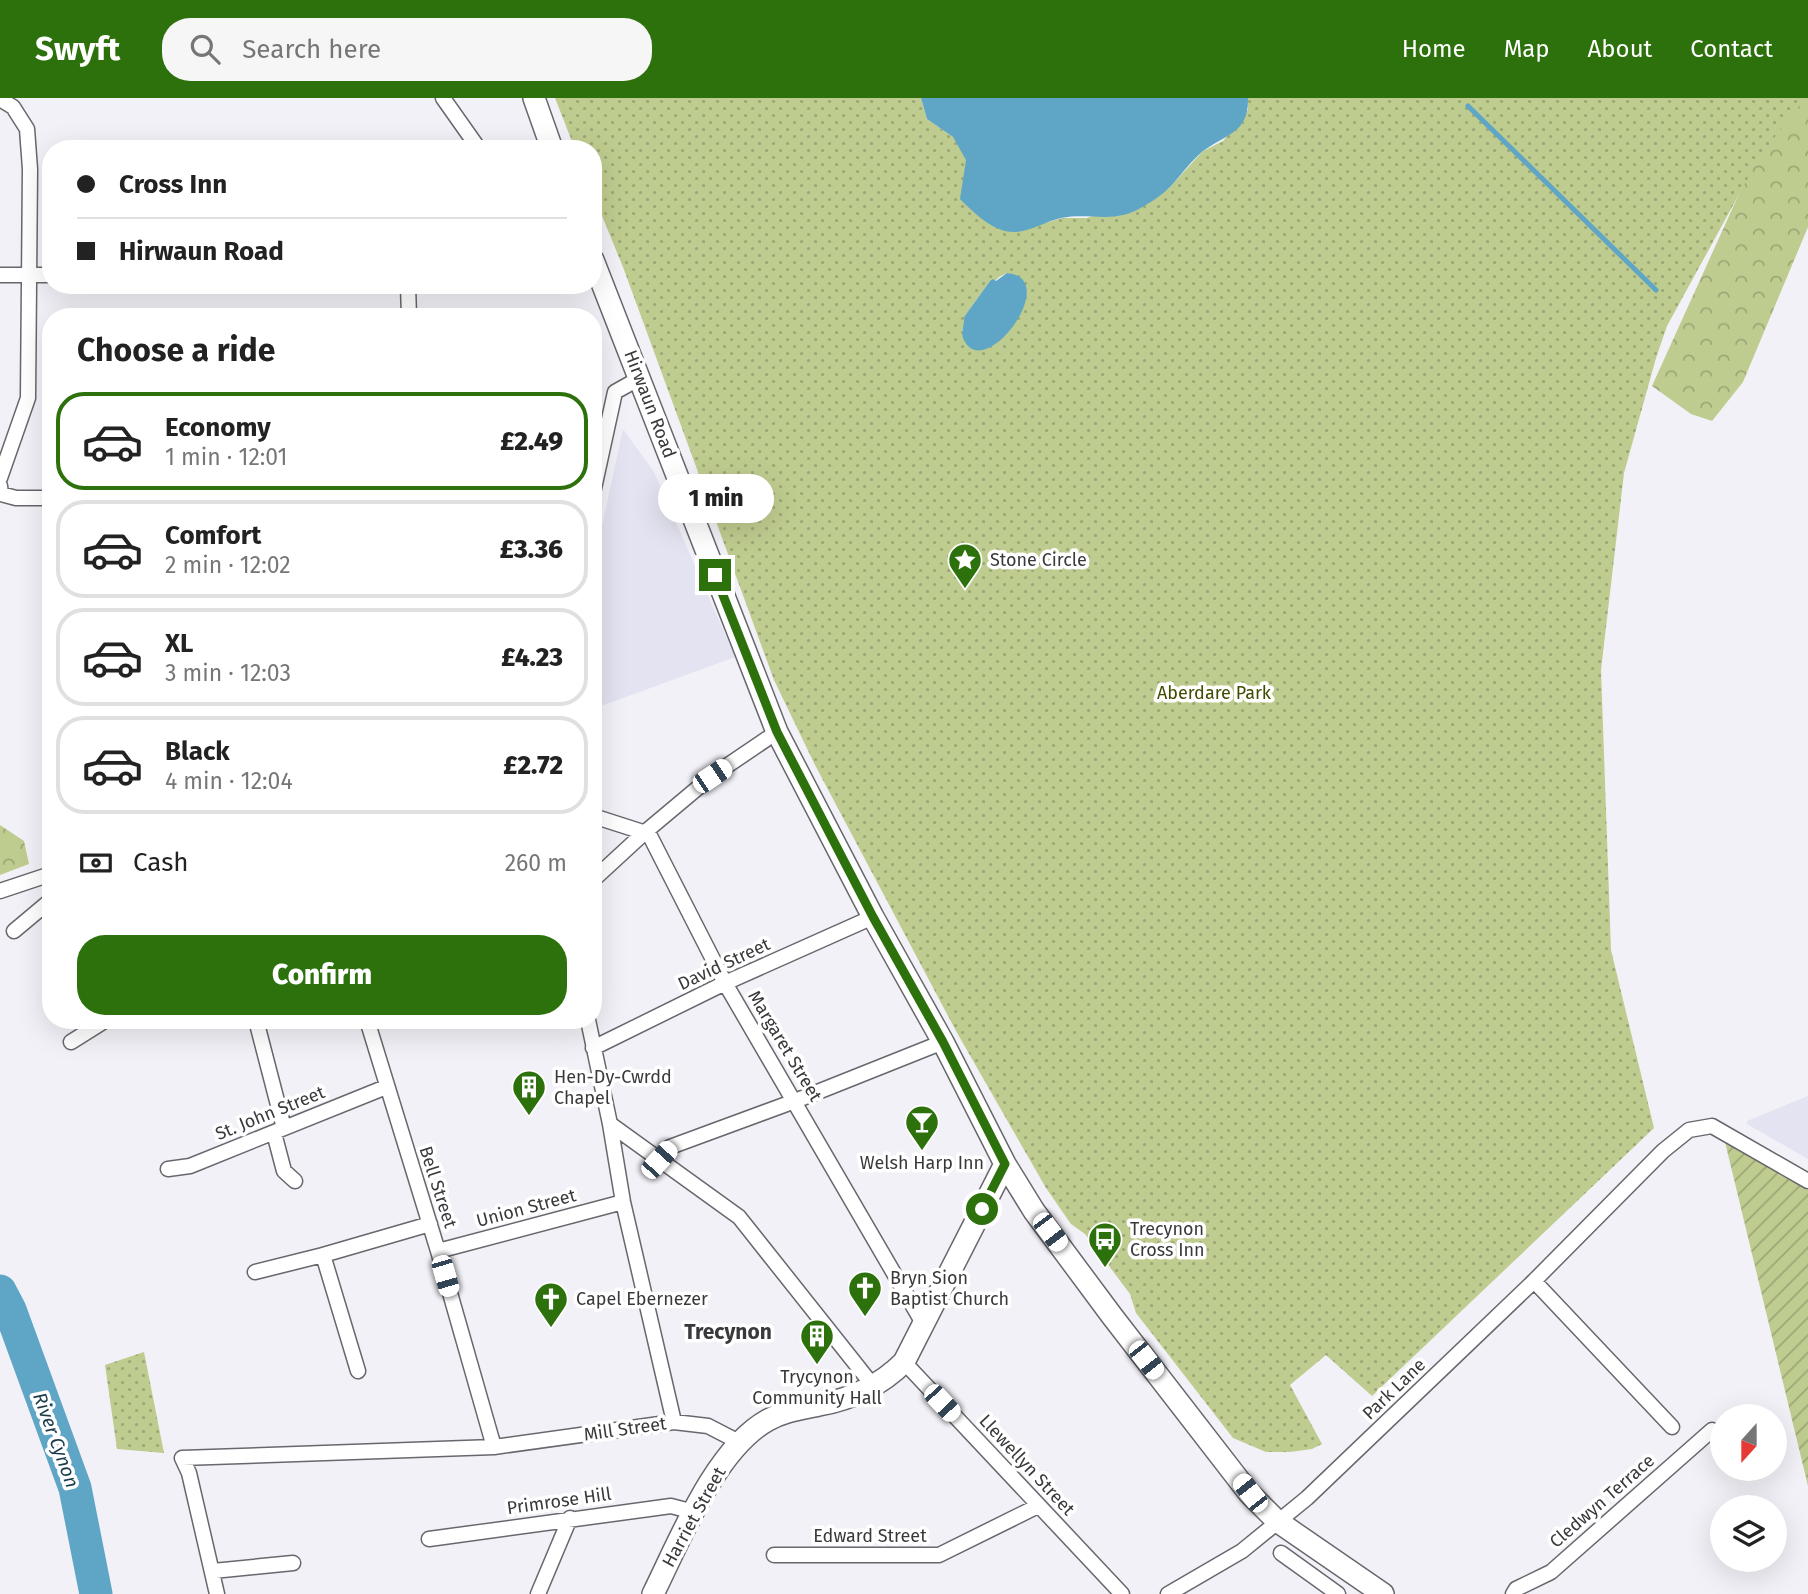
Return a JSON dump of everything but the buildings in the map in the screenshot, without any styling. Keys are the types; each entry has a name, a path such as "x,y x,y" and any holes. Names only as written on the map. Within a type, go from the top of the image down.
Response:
{"main road":[{"path":"534,98 549,140"},
{"name":"Hirwaun Road","path":"602,282 777,732 873,917 943,1042 1005,1164 1034,1211 1112,1316 1250,1493 1278,1521 1383,1594"},
{"path":"739,1442 767,1420 796,1409 844,1399 874,1387 887,1379 904,1362 1005,1164"},
{"name":"Harriet Street","path":"653,1594 694,1512 739,1442"}],"street":[{"path":"443,98 473,140"},
{"path":"0,478 28,398 30,169 27,129 7,100"},
{"path":"0,275 42,275"},
{"path":"602,452 615,392 640,377"},
{"path":"0,486 1,494 16,498 42,498"},
{"path":"602,872 712,776 777,732"},
{"path":"602,819 644,833"},
{"name":"Margaret Street","path":"644,833 649,834 725,983 924,1325"},
{"path":"0,891 42,877"},
{"path":"15,931 42,908"},
{"name":"David Street","path":"593,1048 725,983 873,917"},
{"path":"71,1042 92,1029"},
{"path":"258,1029 279,1130 284,1171 295,1181"},
{"name":"Bell Street","path":"370,1029 430,1224 494,1447"},
{"path":"590,1029 623,1202 674,1422"},
{"path":"659,1160 670,1147 796,1101 943,1042"},
{"name":"St. John Street","path":"168,1169 190,1166 386,1087"},
{"path":"610,1124 739,1217 874,1387"},
{"name":"Park Lane","path":"1168,1594 1242,1550 1307,1498 1534,1282 1663,1151 1689,1130 1712,1126 1808,1181"},
{"name":"Union Street","path":"438,1251 623,1202"},
{"path":"255,1272 430,1224"},
{"path":"323,1255 358,1371"},
{"path":"1534,1282 1672,1427"},
{"name":"Llewellyn Street","path":"904,1362 1122,1594"},
{"name":"Mill Street","path":"213,1572 189,1474 182,1458 494,1447 674,1422 708,1426 739,1442"},
{"name":"Cledwyn Terrace","path":"1513,1594 1516,1589 1551,1572 1710,1433"},
{"name":"Primrose Hill","path":"429,1539 671,1506 694,1512"},
{"name":"Edward Street","path":"774,1555 939,1555 1038,1506"},
{"path":"538,1594 570,1518"},
{"path":"1281,1553 1334,1592 1343,1567"},
{"path":"217,1594 213,1572 293,1563"}],"shaded area":[{"path":"623,429 654,472 735,657 602,706 602,526"},
{"path":"1808,1096 1808,1159 1747,1124 1747,1121"}],"green space":[{"name":"Aberdare Park","path":"555,98 921,98 927,119 953,137 1014,232 1062,218 1087,218 1168,189 1203,151 1223,141 1248,110 1248,98 1805,98 1760,156 1667,326 1624,473 1601,670 1611,950 1654,1128 1372,1396 1326,1355 1290,1385 1322,1444 1312,1449 1266,1452 1233,1438 1136,1313 1130,1294 1085,1234 1071,1224 1046,1188 956,1031 815,765 774,680 602,216 602,140 571,140","holes":["1007,273 1017,276 1023,283 1024,302 989,348 962,331 964,317 990,281 995,281"]},
{"path":"1748,98 1808,98 1808,227 1743,382 1712,421 1691,414 1652,386 1777,110"},
{"path":"0,825 24,841 29,864 0,875"},
{"path":"1725,1142 1808,1190 1808,1486"},
{"path":"144,1352 164,1453 117,1449 105,1365"}],"water":[{"path":"921,98 1248,98 1245,119 1240,126 1203,151 1167,190 1144,206 1113,217 1061,218 1014,232 991,225 960,199 966,160 953,137 927,119"},
{"path":"1007,273 1022,279 1027,291 1024,307 1015,324 1002,338 989,348 975,350 963,339 964,317 990,281 996,281"}],"waterway":[{"path":"1468,106 1656,290"},
{"name":"River Cynon","path":"0,1291 10,1310 75,1488 96,1594"}],"place":[{"name":"Stone Circle","path":"965,590"},
{"name":"Hen-Dy-Cwrdd Chapel","path":"529,1117"},
{"name":"Welsh Harp Inn","path":"922,1152"},
{"name":"Trecynon Cross Inn","path":"1105,1269"},
{"name":"Bryn Sion Baptist Church","path":"865,1318"},
{"name":"Capel Ebernezer","path":"551,1329"},
{"name":"Trycynon Community Hall","path":"817,1366"}],"district":[{"name":"Trecynon","path":"728,1332"}],"route":[{"path":"715,575 777,732 873,917 943,1042 1005,1164 982,1209"}]}
